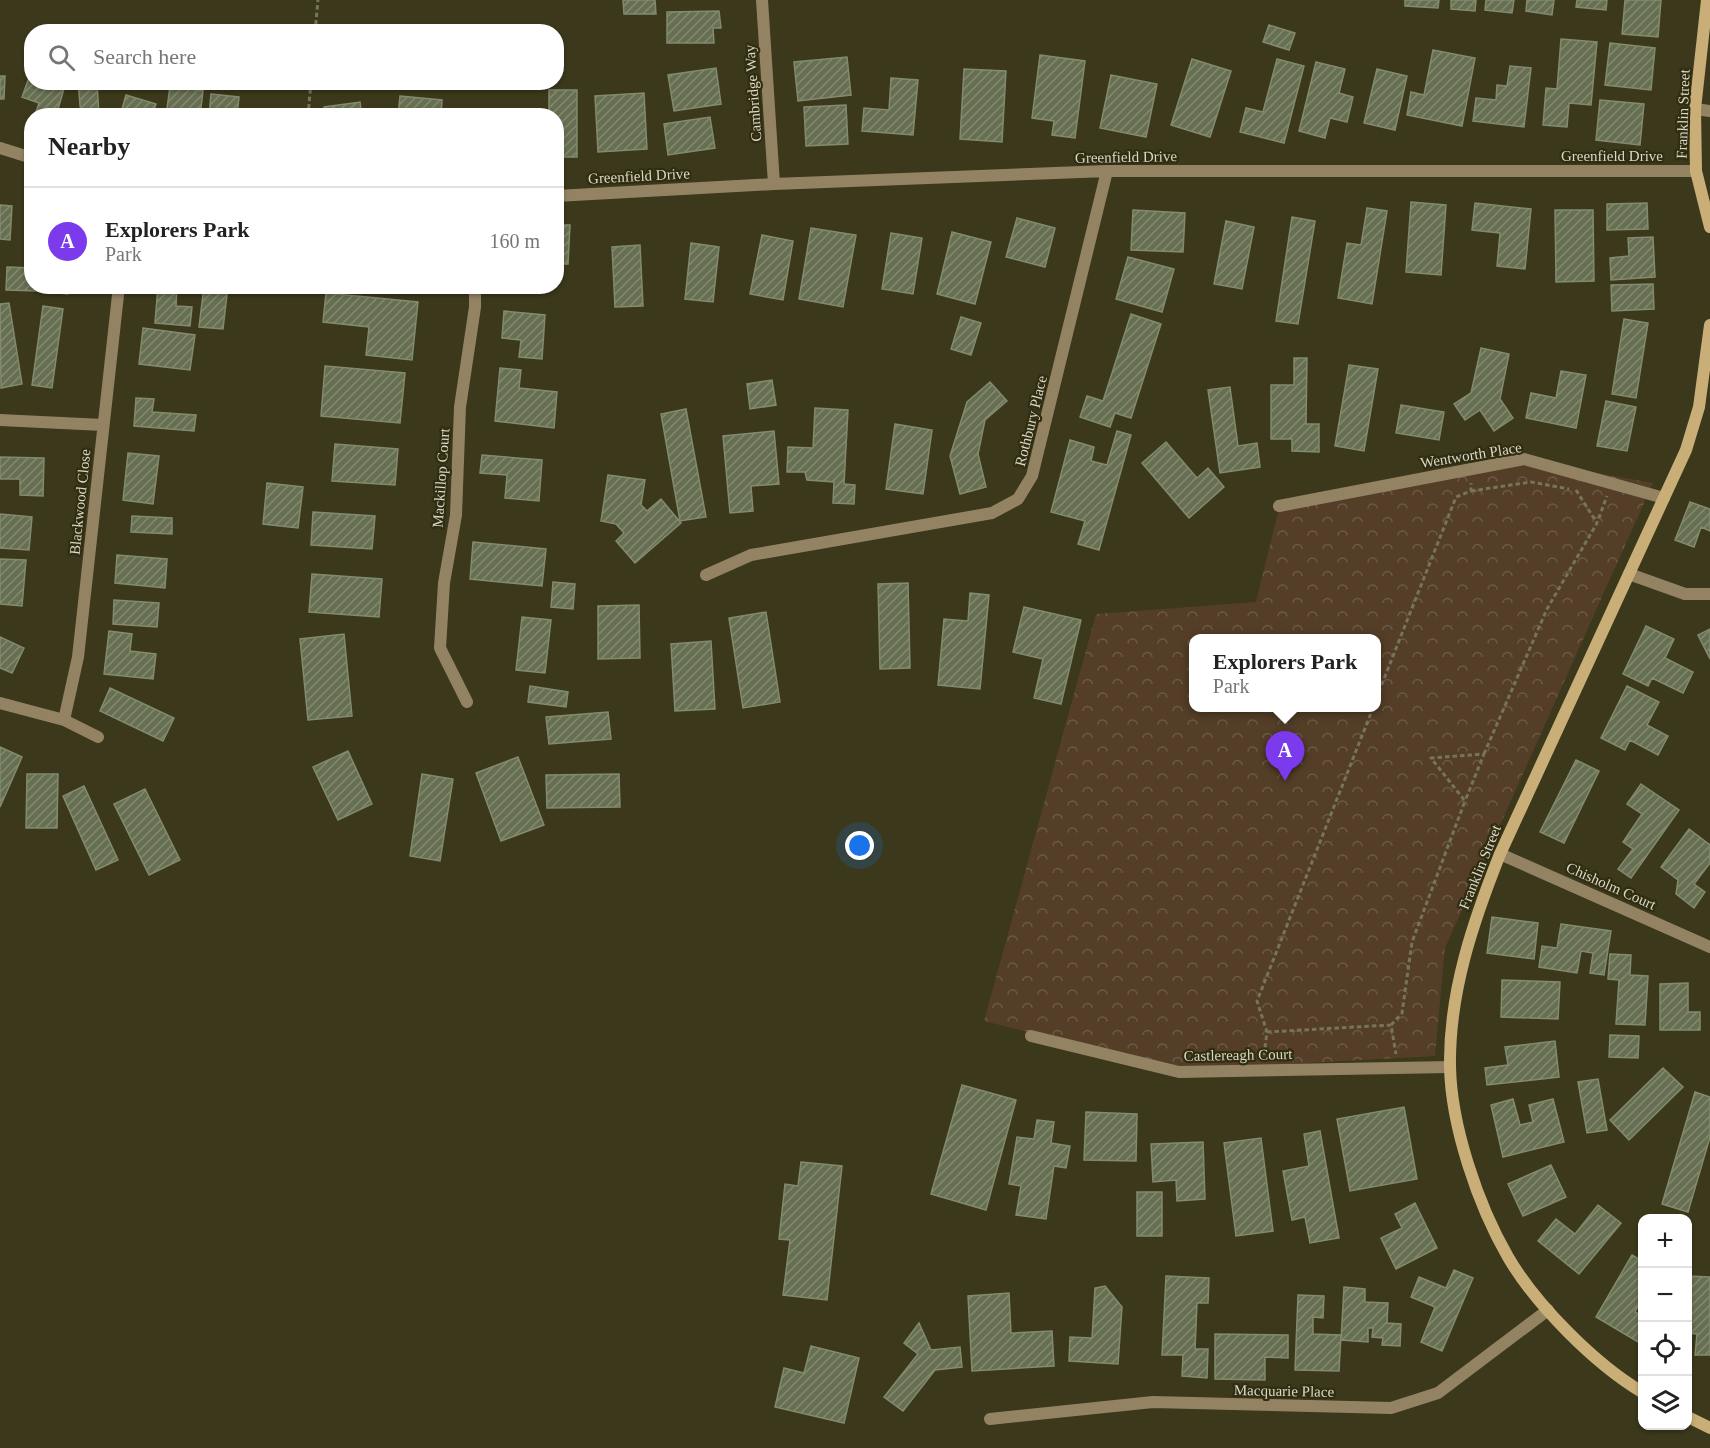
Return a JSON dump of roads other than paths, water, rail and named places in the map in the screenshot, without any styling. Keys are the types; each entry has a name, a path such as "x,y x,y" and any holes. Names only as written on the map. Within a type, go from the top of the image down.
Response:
{"street":[{"name":"Cambridge Way","path":"762,0 774,184"},
{"name":"Franklin Street","path":"1707,0 1695,109 1696,171 1710,227"},
{"path":"1695,109 1710,111"},
{"path":"0,148 24,156"},
{"name":"Greenfield Drive","path":"564,196 774,184 1107,171 1696,171"},
{"name":"Rothbury Place","path":"706,575 751,555 992,513 1018,499 1032,476 1107,171"},
{"name":"Blackwood Close","path":"64,720 78,657 117,294"},
{"name":"Mackillop Court","path":"467,702 440,648 444,583 456,514 460,407 475,294"},
{"name":"Franklin Street","path":"1638,1389 1593,1354 1548,1310 1508,1257 1484,1203 1458,1124 1450,1067 1454,1014 1463,960 1478,909 1500,854 1686,450 1699,407 1710,326"},
{"path":"0,420 103,425"},
{"name":"Wentworth Place","path":"1280,506 1524,459 1664,498"},
{"path":"1629,573 1685,594 1710,594"},
{"path":"0,703 64,720 98,737"},
{"name":"Chisholm Court","path":"1500,854 1710,947"},
{"name":"Castlereagh Court","path":"1030,1036 1179,1072 1450,1067"},
{"name":"Macquarie Place","path":"990,1419 1153,1402 1391,1408 1438,1393 1548,1310"},
{"path":"1692,1419 1710,1428"}],"place":[{"name":"Explorers Park","path":"1285,781"}]}
